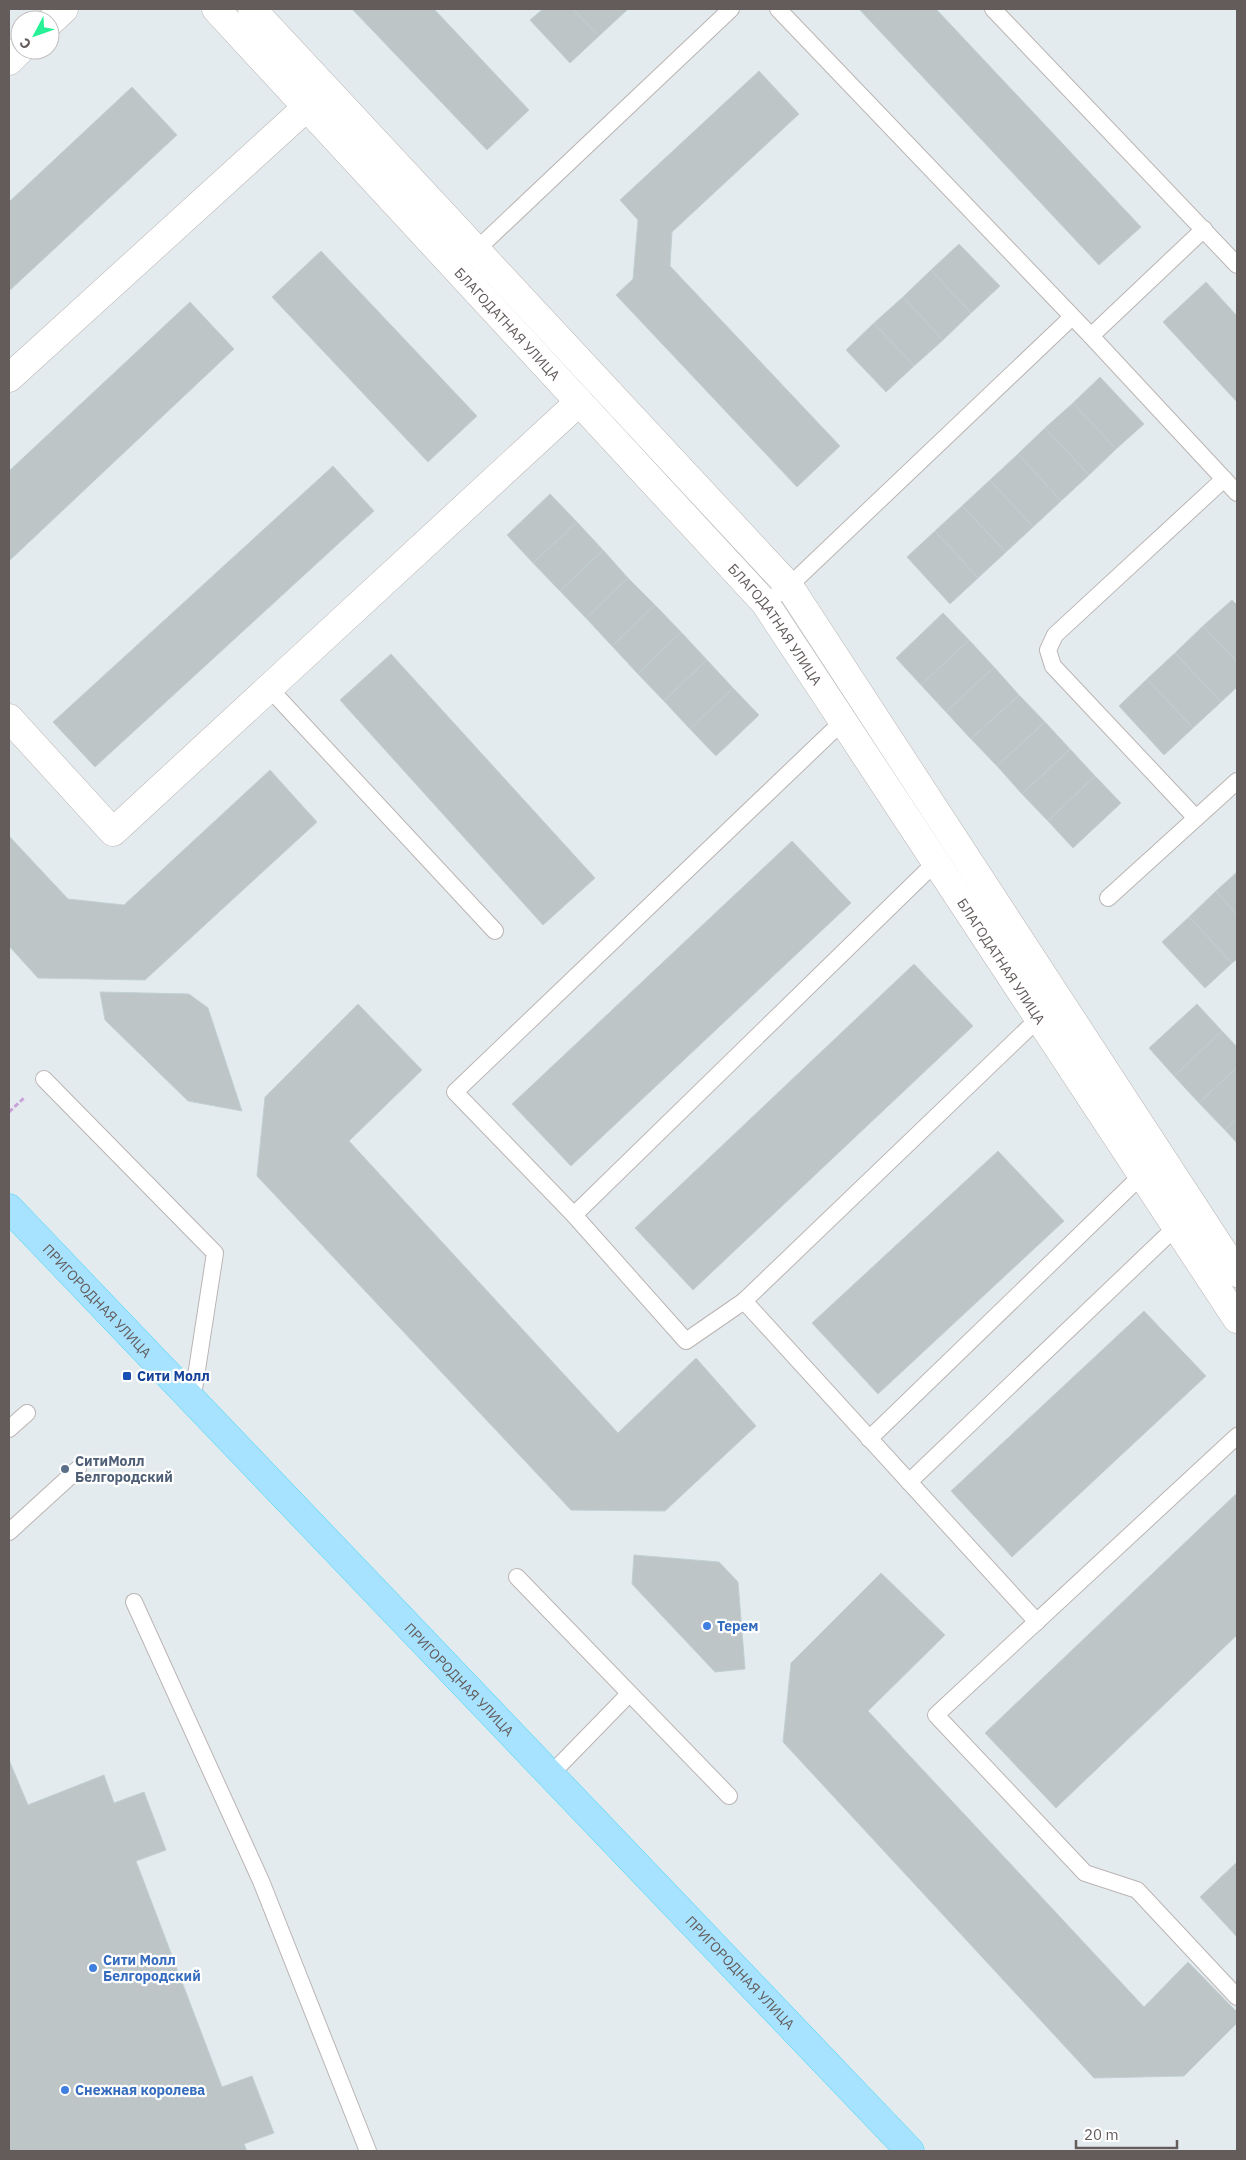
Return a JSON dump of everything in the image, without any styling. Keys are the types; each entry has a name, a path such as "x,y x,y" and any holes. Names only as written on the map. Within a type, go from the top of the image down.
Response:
{"main road":[{"name":"ПРИГОРОДНАЯ УЛИЦА","path":"9,1208 192,1402 551,1774 910,2151"}],"street":[{"name":"БЛАГОДАТНАЯ УЛИЦА","path":"216,9 765,603 1237,1319"},
{"name":"БЛАГОДАТНАЯ УЛИЦА","path":"252,9 789,586 1237,1272"},
{"path":"9,378 306,107"},
{"path":"9,718 113,832 579,402"}],"lane":[{"path":"456,269 731,9"},
{"path":"778,9 1091,336 1237,493"},
{"path":"993,9 1237,265"},
{"path":"1091,336 1204,229"},
{"path":"765,603 789,586 1072,317"},
{"path":"1196,818 1053,666 1048,650 1055,635 1224,479"},
{"path":"269,688 495,931"},
{"path":"843,721 455,1092 574,1215 686,1341 744,1301 1039,1018"},
{"path":"1108,898 1237,781"},
{"path":"574,1215 936,862"},
{"path":"44,1079 215,1253 192,1402"},
{"path":"869,1439 1142,1175"},
{"path":"909,1482 1176,1227"},
{"path":"744,1301 1037,1622"},
{"path":"9,1429 27,1413"},
{"path":"1237,1436 936,1715 1085,1873 1137,1890 1237,1997"},
{"path":"9,1532 78,1469"},
{"path":"517,1577 729,1796"},
{"path":"134,1602 265,1889 368,2151"},
{"path":"551,1774 630,1694"}],"path":[{"path":"9,1112 24,1098"}],"building":[{"path":"352,9 434,9 529,110 487,150"},
{"path":"543,9 573,9 599,36 570,63 530,20"},
{"path":"573,9 626,9 627,10 599,36"},
{"path":"859,9 936,9 1141,227 1099,265"},
{"path":"759,71 799,114 672,232 670,266 840,446 797,487 616,295 633,279 638,220 620,200"},
{"path":"132,87 177,135 9,291 9,202"},
{"path":"959,244 1000,286 971,313 931,270"},
{"path":"321,251 477,416 428,462 272,297"},
{"path":"931,270 971,313 943,340 903,297"},
{"path":"1206,282 1237,316 1237,402 1163,322"},
{"path":"903,297 943,340 914,366 874,323"},
{"path":"190,302 234,349 9,561 9,471"},
{"path":"874,323 914,366 886,392 846,350"},
{"path":"1100,377 1144,424 1116,449 1073,403"},
{"path":"1073,403 1116,449 1089,475 1045,428"},
{"path":"1045,428 1089,475 1061,501 1018,454"},
{"path":"1018,454 1061,501 1033,527 990,480"},
{"path":"333,466 374,511 95,767 53,722"},
{"path":"990,480 1033,527 1006,552 962,506"},
{"path":"550,494 577,522 533,563 507,535"},
{"path":"962,506 1006,552 978,578 935,531"},
{"path":"577,522 603,550 560,591 533,563"},
{"path":"935,531 978,578 950,604 907,557"},
{"path":"603,550 628,578 586,618 560,591"},
{"path":"628,578 655,605 612,646 586,618"},
{"path":"1232,600 1237,605 1237,662 1203,626"},
{"path":"655,605 681,632 638,674 612,646"},
{"path":"943,613 969,640 921,685 896,658"},
{"path":"1203,626 1237,662 1237,687 1221,702 1175,653"},
{"path":"681,632 707,660 664,701 638,674"},
{"path":"969,640 994,667 946,712 921,685"},
{"path":"1175,653 1221,702 1193,728 1147,679"},
{"path":"391,654 595,878 543,925 340,700"},
{"path":"707,660 733,688 690,729 664,701"},
{"path":"994,667 1019,695 971,739 946,712"},
{"path":"1147,679 1193,728 1164,755 1119,706"},
{"path":"733,688 759,715 716,756 690,729"},
{"path":"1019,695 1045,722 997,766 971,739"},
{"path":"1045,722 1070,749 1022,794 997,766"},
{"path":"1070,749 1095,776 1048,821 1022,794"},
{"path":"270,770 317,822 145,980 38,978 9,946 9,836 68,899 124,905"},
{"path":"1095,776 1121,803 1073,848 1048,821"},
{"path":"792,841 851,903 571,1166 512,1104"},
{"path":"1237,872 1237,915 1216,891"},
{"path":"1216,891 1237,915 1237,959 1232,963 1189,917"},
{"path":"1189,917 1232,963 1205,988 1162,942"},
{"path":"914,964 973,1026 693,1290 635,1228"},
{"path":"100,992 189,994 208,1008 242,1111 188,1101 105,1020"},
{"path":"358,1004 422,1070 349,1141 618,1433 696,1358 756,1426 665,1511 571,1510 257,1176 265,1097"},
{"path":"1197,1004 1222,1031 1174,1076 1149,1048"},
{"path":"1222,1031 1237,1047 1237,1067 1199,1103 1174,1076"},
{"path":"1237,1067 1237,1118 1225,1130 1199,1103"},
{"path":"1237,1118 1237,1143 1225,1130"},
{"path":"998,1151 1064,1221 878,1394 812,1323"},
{"path":"1144,1311 1206,1376 1012,1557 951,1491"},
{"path":"1237,1493 1237,1635 1056,1808 985,1733"},
{"name":"Терем","path":"634,1555 719,1562 738,1582 745,1669 715,1672 632,1584"},
{"path":"881,1573 945,1635 868,1711 1144,2007 1188,1962 1237,2012 1237,2023 1184,2076 1094,2078 783,1742 791,1663"},
{"name":"Сити Молл Белгородский","path":"9,1760 28,1805 104,1775 114,1803 144,1792 166,1850 136,1861 222,2087 252,2076 274,2133 244,2144 247,2151 9,2151"},
{"path":"1237,1862 1237,1937 1200,1897"}],"place":[{"name":"Сити Молл","path":"127,1376"},
{"name":"СитиМолл Белгородский","path":"65,1469"},
{"name":"Терем","path":"707,1626"},
{"name":"Сити Молл Белгородский","path":"93,1968"},
{"name":"Снежная королева","path":"65,2090"}]}
